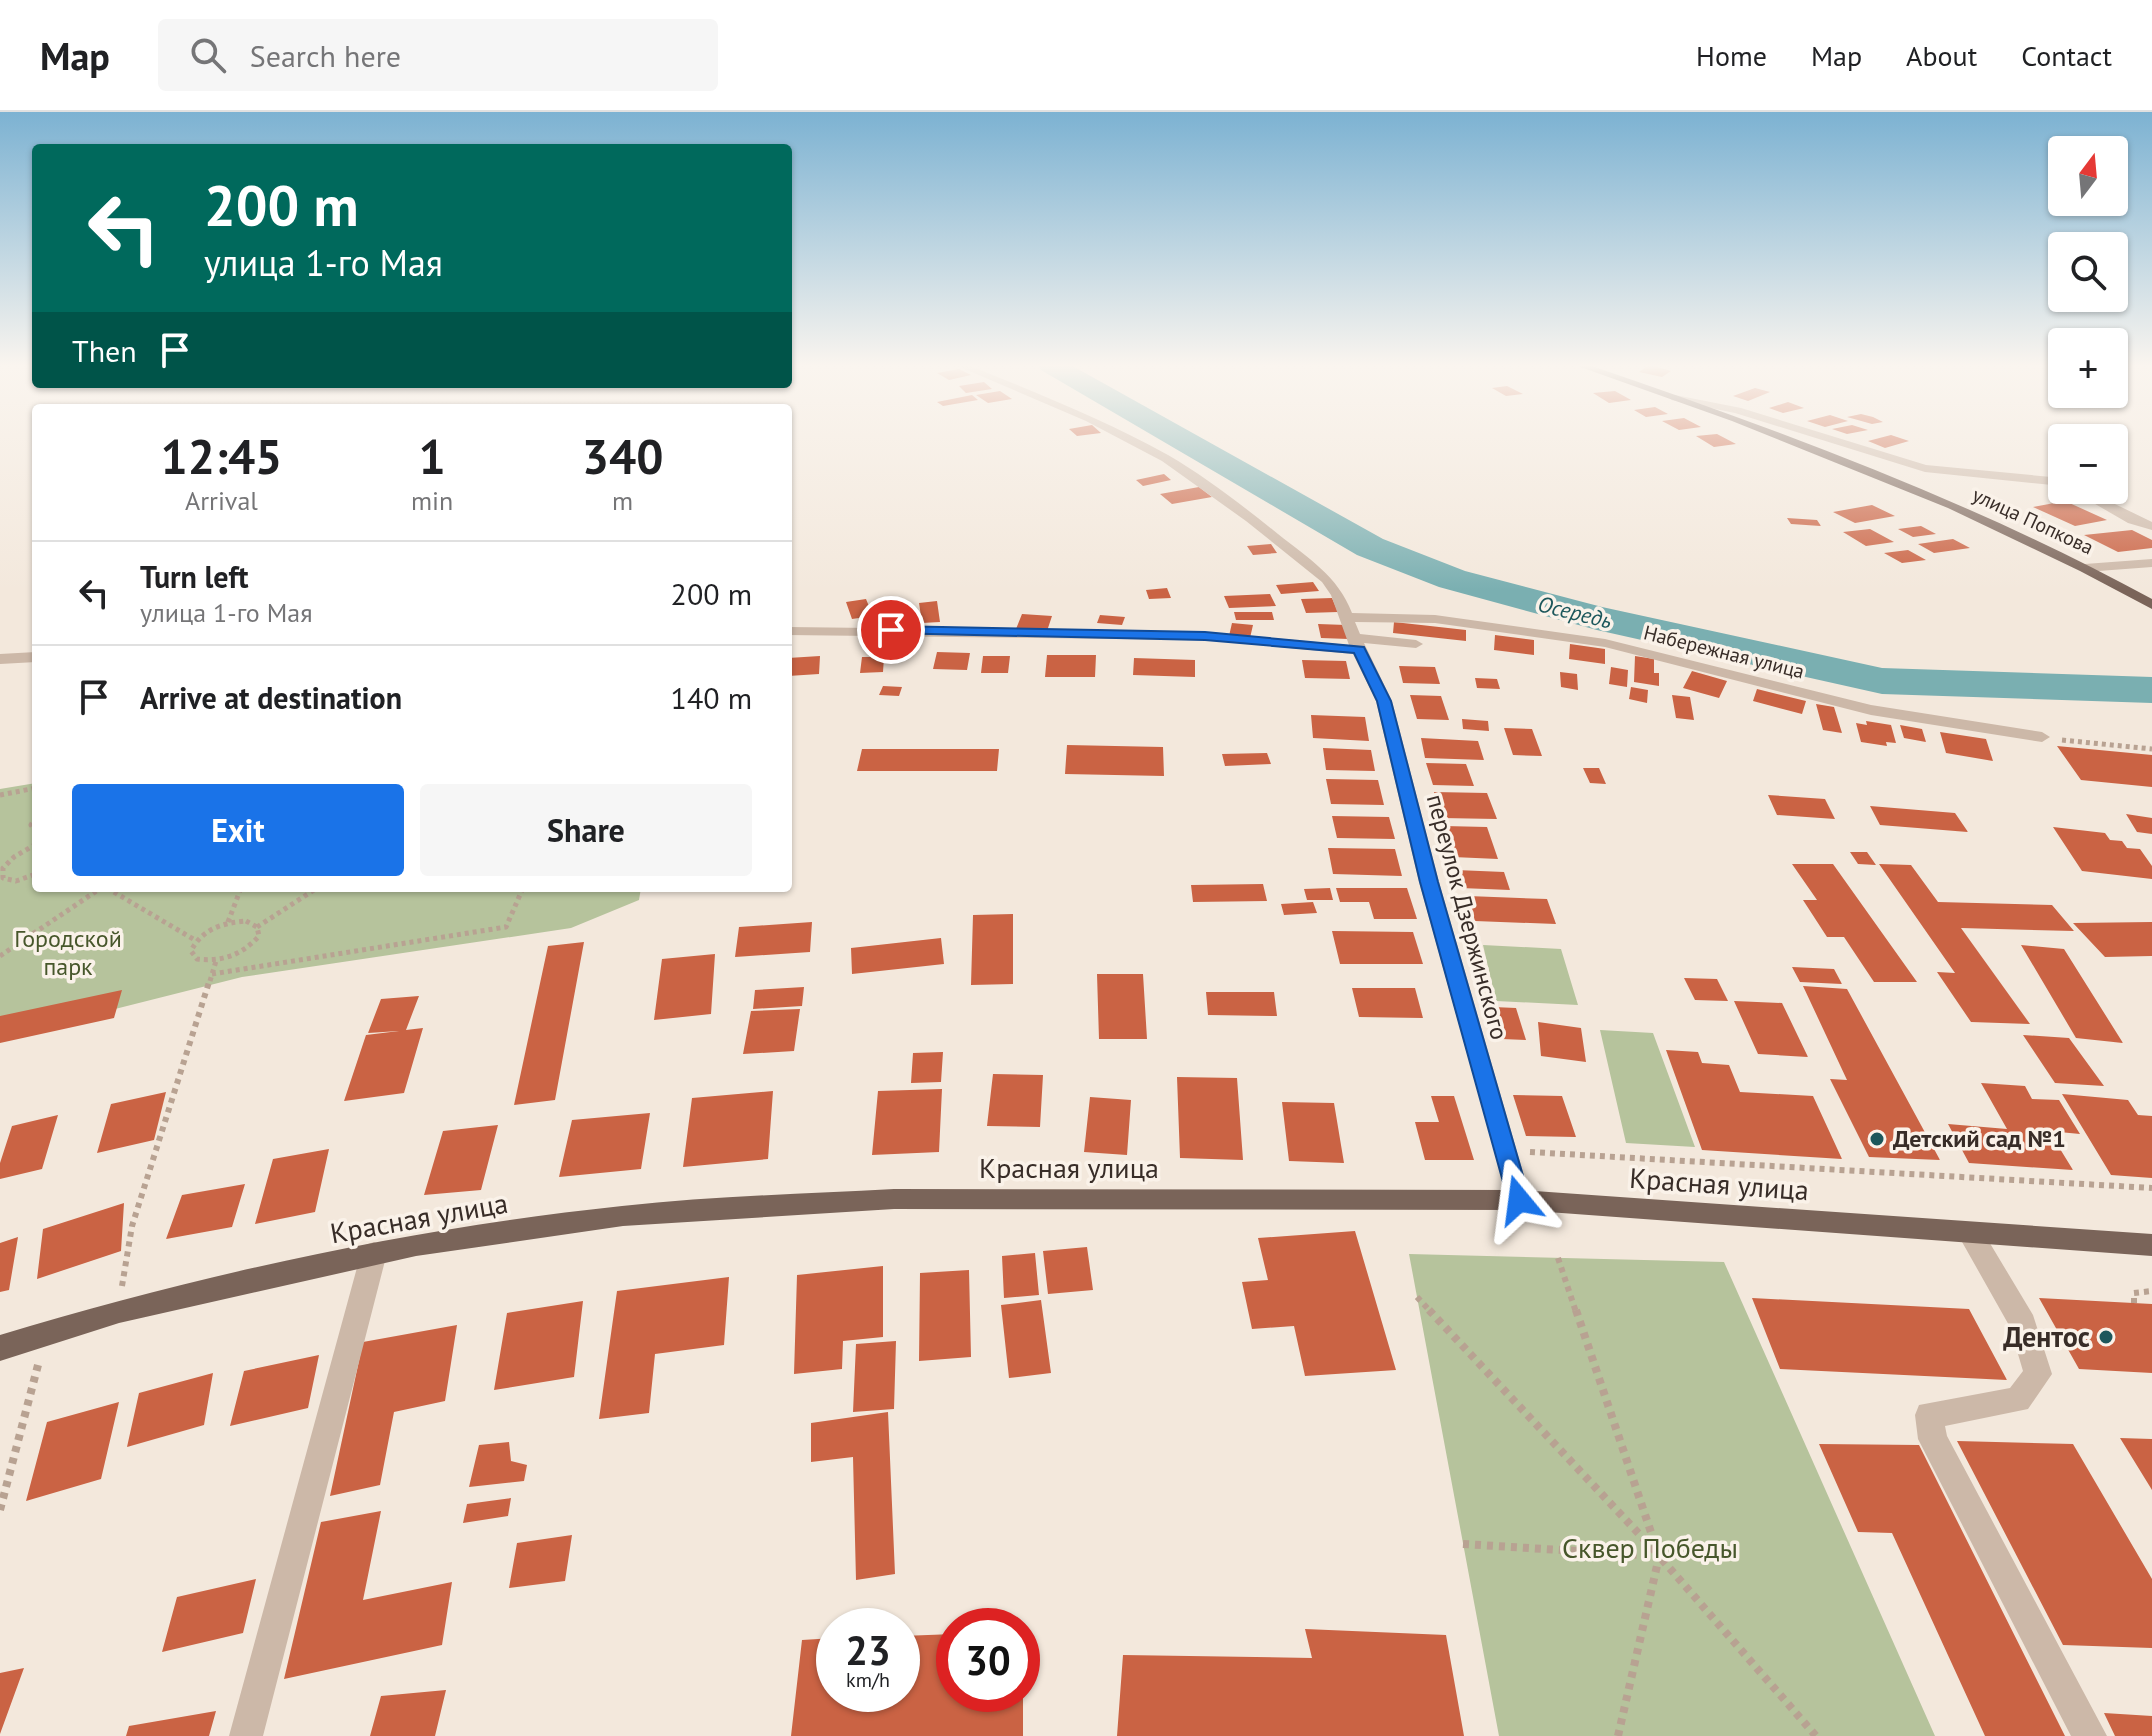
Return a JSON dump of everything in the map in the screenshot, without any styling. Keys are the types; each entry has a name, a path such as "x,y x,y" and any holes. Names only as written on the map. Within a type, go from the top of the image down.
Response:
{"main road":[{"name":"улица Попкова","path":"1788,440 1938,499 2085,568 2152,605"},
{"name":"Красная улица","path":"0,1348 119,1311 374,1253 623,1216 894,1199 1519,1200 2152,1245"}],"street":[{"path":"1129,440 1166,459 1250,518 1327,579 1338,595 1357,644"},
{"path":"1834,440 1925,468 2048,481"},
{"path":"2103,504 2152,526"},
{"path":"2085,568 2152,563"},
{"name":"Набережная улица","path":"1347,617 1435,619 1605,643 1871,710 2042,737"},
{"path":"792,631 1205,636 1416,644"},
{"name":"переулок Дзержинского","path":"1357,644 1384,701 1429,882 1519,1200"},
{"path":"0,659 32,657"},
{"path":"1970,1233 2023,1324 2038,1374 2018,1400 1929,1415 1933,1439 2090,1736"},
{"path":"246,1736 374,1253"}],"path":[{"path":"2042,737 2152,749"},
{"path":"0,795 32,789"},
{"path":"32,846 3,868 3,878 16,881 32,875"},
{"path":"0,956 98,892"},
{"path":"111,892 195,940"},
{"path":"228,922 239,892"},
{"path":"257,927 311,892"},
{"path":"212,974 506,927 521,892"},
{"path":"246,921 257,927 259,936 249,948 216,961 197,959 191,951 195,940 209,929 228,922 246,921"},
{"path":"119,1311 132,1226 216,961"},
{"path":"1505,1151 2152,1188"},
{"path":"1558,1258 1659,1556 1618,1736"},
{"path":"2134,1303 2134,1293 2152,1291"},
{"path":"1417,1297 1659,1556 1816,1736"},
{"path":"25,1369 52,1361"},
{"path":"0,1510 38,1365"},
{"path":"1463,1544 1659,1556"}],"green space":[{"name":"Городской парк","path":"32,784 32,892 640,892 639,900 571,928 242,977 0,1038 0,789"},
{"path":"1483,945 1561,949 1578,1005 1496,1001"},
{"path":"1600,1030 1653,1033 1695,1147 1626,1143"},
{"name":"Сквер Победы","path":"1409,1254 1724,1262 1935,1736 1499,1736"}],"building":[{"path":"1702,440 1728,440 1736,444 1714,447"},
{"path":"1905,440 1909,441 1885,448 1868,441"},
{"path":"1164,474 1171,480 1143,486 1136,480"},
{"path":"1199,487 1212,497 1172,504 1160,494"},
{"path":"2072,504 2107,520 2075,526 2033,507"},
{"path":"1872,505 1895,516 1855,523 1833,512"},
{"path":"1787,518 1817,520 1821,526 1791,524"},
{"path":"1921,526 1936,534 1913,537 1898,529"},
{"path":"1870,529 1894,542 1866,546 1843,532"},
{"path":"2132,530 2152,540 2152,548 2118,552 2084,535"},
{"path":"1953,539 1970,548 1934,553 1918,544"},
{"path":"1271,544 1277,553 1253,555 1247,546"},
{"path":"1908,550 1926,560 1902,563 1884,553"},
{"path":"1313,582 1319,591 1281,594 1276,585"},
{"path":"1167,588 1171,598 1149,599 1146,590"},
{"path":"1270,594 1276,606 1229,608 1224,596"},
{"path":"903,598 909,619 887,621 881,600"},
{"path":"1332,598 1338,612 1306,613 1301,599"},
{"path":"866,599 873,616 852,619 846,602"},
{"path":"937,601 940,622 922,623 919,603"},
{"path":"1234,612 1272,612 1274,620 1236,620"},
{"path":"1022,614 1052,616 1047,631 1016,629"},
{"path":"1100,615 1125,617 1122,625 1097,623"},
{"path":"1394,622 1466,630 1466,641 1393,633"},
{"path":"1232,623 1253,625 1250,638 1229,636"},
{"path":"1318,624 1346,625 1349,639 1321,638"},
{"path":"1495,635 1534,640 1534,655 1494,650"},
{"path":"1570,644 1605,649 1605,664 1569,659"},
{"path":"937,652 970,653 967,670 933,669"},
{"path":"1047,655 1096,655 1095,677 1045,677"},
{"path":"820,656 819,674 792,676 792,658"},
{"path":"983,656 1010,656 1008,673 981,673"},
{"path":"1635,656 1654,659 1654,673 1659,673 1659,686 1634,682"},
{"path":"862,657 884,657 883,672 860,673"},
{"path":"1134,658 1195,660 1195,677 1133,675"},
{"path":"1302,660 1346,661 1350,679 1305,678"},
{"path":"1399,666 1435,667 1440,684 1403,683"},
{"path":"1611,667 1628,670 1627,687 1609,684"},
{"path":"1692,671 1727,681 1719,698 1683,688"},
{"path":"1560,672 1577,674 1578,690 1561,687"},
{"path":"1475,678 1497,679 1500,689 1477,688"},
{"path":"883,686 902,687 899,696 879,695"},
{"path":"1631,687 1648,690 1647,703 1629,699"},
{"path":"1757,689 1806,701 1802,714 1753,701"},
{"path":"1410,695 1441,696 1449,720 1417,719"},
{"path":"1672,695 1690,697 1694,720 1676,718"},
{"path":"1816,704 1834,707 1842,733 1823,730"},
{"path":"1311,715 1365,717 1369,741 1313,738"},
{"path":"1462,719 1488,721 1489,731 1463,729"},
{"path":"1866,721 1891,725 1896,743 1886,742 1887,746 1861,742 1856,723 1867,725"},
{"path":"1900,725 1922,729 1926,742 1904,738"},
{"path":"1504,728 1532,729 1542,756 1513,755"},
{"path":"1940,732 1986,739 1993,761 1946,753"},
{"path":"1421,738 1478,741 1484,760 1425,758"},
{"path":"1067,745 1163,747 1164,776 1065,774"},
{"path":"2057,746 2152,755 2152,787 2081,780"},
{"path":"1323,748 1371,750 1375,771 1326,770"},
{"path":"862,749 999,749 997,771 857,771"},
{"path":"1267,753 1271,764 1225,766 1222,754"},
{"path":"1426,763 1466,764 1474,786 1433,785"},
{"path":"1583,768 1599,768 1606,784 1590,783"},
{"path":"1326,779 1378,780 1384,805 1331,804"},
{"path":"1434,792 1487,793 1497,819 1442,818"},
{"path":"1768,795 1825,799 1835,819 1777,815"},
{"path":"1870,806 1955,813 1968,832 1880,825"},
{"path":"2126,814 2152,818 2152,834 2137,832"},
{"path":"1332,816 1389,817 1395,839 1337,838"},
{"path":"1444,826 1487,827 1498,859 1453,857"},
{"path":"2053,827 2105,833 2110,840 2122,841 2127,848 2140,849 2152,866 2152,879 2082,871"},
{"path":"1328,848 1395,849 1402,876 1333,874"},
{"path":"1850,852 1867,852 1876,865 1858,864"},
{"path":"1792,864 1833,864 1917,982 1874,982 1844,937 1827,937 1803,900 1817,900"},
{"path":"1879,864 1911,865 1938,902 2052,905 2074,931 1961,928 2030,1024 1971,1022 1937,972 1955,973"},
{"path":"1456,870 1504,872 1510,890 1461,888"},
{"path":"1263,884 1267,901 1193,902 1191,885"},
{"path":"1330,888 1333,900 1307,900 1304,889"},
{"path":"1336,888 1407,888 1417,919 1374,919 1369,902 1340,902"},
{"path":"1468,896 1547,899 1556,924 1475,921"},
{"path":"1313,902 1317,913 1284,915 1281,904"},
{"path":"1013,914 1013,984 971,985 973,915"},
{"path":"812,922 810,952 735,957 739,927"},
{"path":"2152,922 2152,956 2105,957 2073,923"},
{"path":"1332,931 1413,932 1423,964 1340,964"},
{"path":"941,938 944,964 852,974 851,948"},
{"path":"584,942 555,1100 514,1105 548,946"},
{"path":"2021,945 2064,949 2123,1043 2076,1038"},
{"path":"715,954 711,1014 654,1020 662,959"},
{"path":"1792,967 1834,969 1842,984 1800,982"},
{"path":"1097,974 1143,974 1147,1039 1099,1039"},
{"path":"1684,978 1717,979 1728,1001 1695,1000"},
{"path":"1803,986 1847,989 1940,1160 1869,1157 1830,1079 1847,1080"},
{"path":"804,987 802,1006 753,1009 755,990"},
{"path":"1352,988 1415,988 1423,1018 1359,1017"},
{"path":"122,990 114,1018 0,1043 0,1016"},
{"path":"1206,992 1274,992 1277,1016 1208,1015"},
{"path":"419,996 406,1030 423,1028 404,1093 344,1101 366,1035 399,1031 368,1033 381,999"},
{"path":"1734,1001 1782,1003 1808,1057 1758,1054"},
{"path":"1493,1007 1516,1008 1526,1040 1502,1039"},
{"path":"800,1009 794,1051 743,1054 751,1011"},
{"path":"1538,1022 1581,1028 1586,1062 1541,1056"},
{"path":"2023,1035 2069,1038 2104,1086 2055,1083"},
{"path":"1666,1050 1698,1052 1702,1063 1729,1065 1740,1092 1813,1096 1842,1159 1702,1150"},
{"path":"943,1052 941,1082 911,1083 913,1053"},
{"path":"993,1074 1043,1075 1040,1127 987,1126"},
{"path":"1177,1077 1237,1078 1243,1160 1180,1158"},
{"path":"1981,1083 2025,1086 2032,1099 2059,1100 2080,1134 2049,1131 2073,1170 1969,1163 1948,1124 2007,1129"},
{"path":"942,1089 939,1152 872,1155 878,1091"},
{"path":"773,1091 768,1159 683,1167 692,1098"},
{"path":"166,1092 154,1140 97,1153 111,1104"},
{"path":"2062,1094 2128,1100 2138,1115 2152,1116 2152,1178 2111,1175"},
{"path":"1513,1095 1562,1096 1576,1137 1526,1136"},
{"path":"1431,1096 1454,1096 1474,1160 1425,1160 1415,1122 1439,1122"},
{"path":"1090,1097 1131,1100 1127,1155 1084,1152"},
{"path":"1282,1102 1334,1103 1344,1163 1289,1161"},
{"path":"650,1113 641,1169 559,1177 572,1120"},
{"path":"58,1115 42,1169 0,1179 0,1163 12,1126"},
{"path":"498,1125 481,1190 424,1195 443,1131"},
{"path":"329,1149 315,1212 255,1224 273,1159"},
{"path":"245,1184 232,1227 166,1239 182,1195"},
{"path":"124,1203 121,1251 37,1279 43,1229"},
{"path":"1355,1231 1396,1370 1305,1376 1294,1326 1252,1329 1242,1282 1268,1280 1258,1238"},
{"path":"18,1237 9,1290 0,1292 0,1243"},
{"path":"1087,1247 1093,1290 1048,1294 1043,1251"},
{"path":"1035,1253 1039,1295 1004,1298 1002,1256"},
{"path":"883,1266 883,1337 843,1341 842,1369 794,1374 797,1275"},
{"path":"969,1270 971,1357 919,1361 920,1273"},
{"path":"729,1277 724,1345 655,1354 649,1413 599,1419 617,1291"},
{"path":"1752,1298 1969,1309 2007,1380 1780,1369"},
{"name":"Дентос","path":"2039,1298 2152,1304 2152,1373 2079,1369"},
{"path":"1041,1300 1051,1373 1009,1378 1001,1305"},
{"path":"583,1301 574,1377 494,1390 507,1313"},
{"path":"457,1325 445,1401 394,1412 380,1485 330,1496 363,1342"},
{"path":"896,1341 894,1409 853,1412 856,1344"},
{"path":"319,1355 308,1408 230,1426 244,1371"},
{"path":"213,1373 204,1425 127,1447 139,1393"},
{"path":"119,1402 101,1479 26,1501 47,1422"},
{"path":"888,1412 895,1574 856,1580 853,1457 811,1462 811,1423"},
{"path":"2120,1438 2152,1439 2152,1490"},
{"path":"1957,1441 2073,1444 2152,1579 2152,1648 2063,1645"},
{"path":"509,1442 511,1461 527,1465 524,1481 469,1487 479,1445"},
{"path":"1819,1444 1919,1445 2065,1736 1985,1736 1892,1533 1858,1532"},
{"path":"511,1498 508,1516 463,1523 467,1504"},
{"path":"381,1511 363,1600 452,1582 442,1645 284,1679 321,1522"},
{"path":"572,1535 565,1581 509,1588 517,1543"},
{"path":"256,1579 243,1633 162,1652 177,1597"},
{"path":"1305,1629 1446,1635 1464,1736 1117,1736 1123,1655 1312,1658"},
{"path":"920,1635 936,1635 936,1712 1023,1712 1023,1736 791,1736 802,1640 816,1639 816,1712 920,1712"},
{"path":"24,1668 0,1734 0,1673"},
{"path":"446,1690 435,1736 370,1736 381,1696"},
{"path":"216,1711 209,1736 126,1736 129,1726"},
{"path":"2104,1713 2152,1716 2152,1736 2115,1736"}],"waterway":[{"name":"Осередь","path":"1183,440 1370,547 1452,579 1597,618 1882,681 2152,690"}],"place":[{"name":"Детский сад №1","path":"1877,1139"},
{"name":"Дентос","path":"2106,1337"}],"route":[{"path":"891,630 1205,636 1359,650 1384,701 1429,882 1519,1200"}]}
